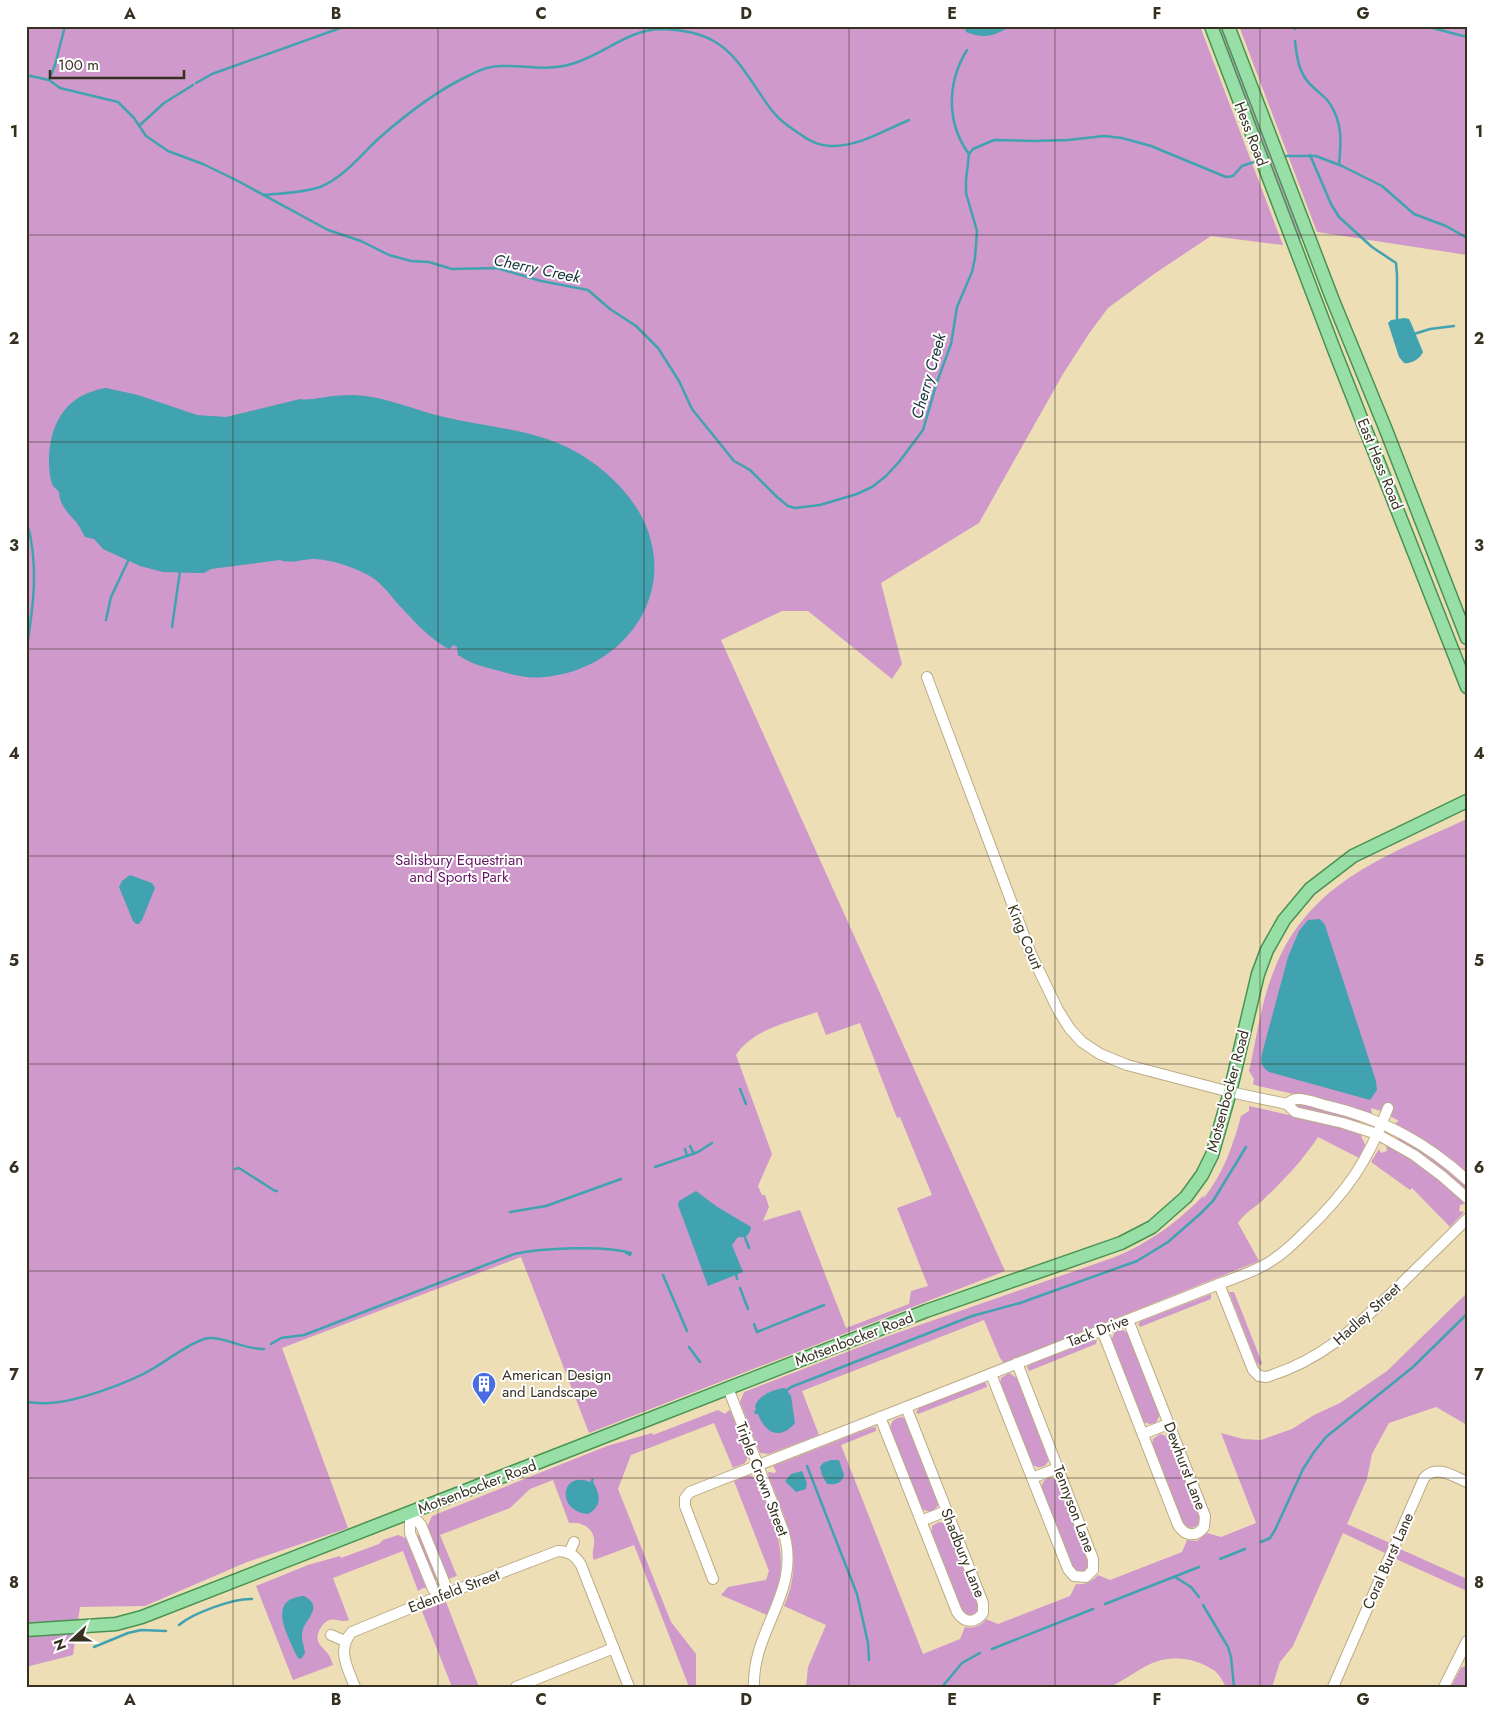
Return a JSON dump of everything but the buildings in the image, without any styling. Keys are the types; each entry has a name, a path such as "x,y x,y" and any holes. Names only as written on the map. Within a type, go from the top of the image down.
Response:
{"main road":[{"name":"Hess Road","path":"1210,26 1292,242"},
{"name":"Hess Road","path":"1228,26 1308,236"},
{"name":"East Hess Road","path":"1308,236 1467,638"},
{"name":"East Hess Road","path":"1292,242 1467,687"},
{"name":"Motsenbocker Road","path":"26,1630 116,1624 137,1619 926,1311 1102,1251 1142,1233 1152,1227 1186,1197 1202,1175 1216,1142 1260,968 1272,940 1290,912 1310,889 1353,856 1467,801"}],"street":[{"name":"King Court","path":"927,677 1031,954 1055,1004 1070,1029 1092,1049 1114,1061 1230,1092 1286,1104"},
{"path":"1467,1180 1426,1147 1382,1124 1351,1112 1309,1101 1297,1099 1286,1104 1295,1112 1355,1126 1377,1134 1414,1155 1467,1198"},
{"name":"Tack Drive","path":"713,1579 685,1506 686,1494 697,1488 1267,1264 1284,1252 1327,1211 1348,1186 1366,1159 1388,1108"},
{"name":"Hadley Street","path":"1219,1284 1257,1380 1299,1364 1321,1353 1344,1337 1366,1318 1467,1219"},
{"name":"Dewhurst Lane","path":"1102,1330 1178,1525 1185,1533 1193,1535 1204,1527 1205,1516 1128,1320"},
{"name":"Tennyson Lane","path":"991,1374 1068,1569 1074,1576 1086,1577 1093,1570 1094,1559 1017,1363"},
{"name":"Triple Crown Street","path":"728,1388 785,1535 788,1559 786,1580 782,1593 757,1653 754,1687"},
{"name":"Shadbury Lane","path":"880,1417 957,1612 963,1620 975,1620 983,1613 983,1603 906,1407"},
{"path":"1143,1434 1168,1424"},
{"path":"1032,1478 1058,1468"},
{"name":"Coral Burst Lane","path":"1333,1687 1424,1478 1431,1468 1467,1482"},
{"path":"921,1521 946,1511"},
{"path":"410,1513 421,1525 445,1584 442,1595"},
{"path":"574,1542 569,1553 581,1565 629,1687"},
{"name":"Edenfeld Street","path":"344,1641 357,1629 442,1595 553,1552 563,1551 569,1553"},
{"path":"331,1635 344,1641 344,1661 355,1687"},
{"path":"1444,1687 1464,1655 1467,1641"},
{"path":"516,1687 614,1648"}],"green space":[{"name":"Salisbury Equestrian and Sports Park","path":"26,26 1200,26 1283,245 1211,236 1154,274 1108,308 1063,374 979,523 881,583 902,664 892,679 808,611 782,611 721,640 1005,1271 589,1433 521,1257 282,1348 348,1528 247,1562 145,1606 80,1607 73,1655 26,1667","holes":["817,1012 826,1035 860,1023 897,1118 900,1117 932,1195 897,1208 928,1286 911,1291 909,1304 846,1328 800,1210 763,1221 769,1207 765,1195 762,1195 758,1186 772,1154 736,1055 743,1046 762,1033"]},
{"path":"1216,26 1222,26 1303,238 1297,240"},
{"path":"1239,26 1467,26 1467,255 1317,232"},
{"path":"1467,819 1467,1174 1440,1151 1395,1123 1399,1121 1381,1111 1371,1108 1372,1114 1344,1105 1258,1086 1253,1084 1254,1079 1249,1071 1270,980 1290,938 1309,913 1330,892 1355,874 1409,845"},
{"path":"1300,1103 1360,1120 1360,1122 1358,1124 1298,1108 1297,1105"},
{"path":"1249,1106 1339,1126 1360,1133 1365,1145 1359,1158 1318,1137 1286,1177 1261,1202 1243,1216 1238,1223 1259,1261 1004,1363 1000,1358 984,1320 802,1391 819,1435 769,1454 760,1453 740,1402 744,1392 888,1336 1115,1257 1140,1245 1173,1223 1204,1195 1203,1199 1222,1170 1231,1149 1241,1116 1249,1111"},
{"path":"1398,1137 1422,1149 1467,1185 1467,1192 1397,1140"},
{"path":"1386,1146 1395,1148 1415,1160 1462,1200 1464,1204 1460,1205 1459,1211 1464,1212 1450,1227 1412,1188 1410,1190 1371,1162 1379,1149 1381,1153 1387,1151"},
{"path":"1229,1292 1234,1292 1262,1363 1260,1366 1256,1362"},
{"path":"1467,1293 1467,1425 1436,1407 1389,1423 1372,1454 1367,1479 1347,1524 1390,1543 1385,1553 1343,1533 1293,1646 1280,1662 1272,1687 1226,1687 1217,1673 1207,1666 1190,1660 1172,1659 1154,1662 1109,1687 806,1687 808,1667 826,1625 784,1606 790,1589 793,1556 787,1525 769,1478 768,1472 775,1473 776,1471 773,1466 876,1427 876,1431 841,1445 923,1654 960,1639 965,1627 977,1626 986,1619 998,1624 1070,1596 1076,1584 1093,1580 1098,1575 1110,1580 1182,1552 1187,1540 1197,1541 1207,1533 1221,1537 1256,1523 1221,1433 1243,1439 1261,1440 1292,1429 1314,1415 1340,1403 1387,1371"},
{"path":"1211,1294 1211,1299 1140,1327 1138,1324 1141,1321"},
{"path":"1123,1330 1129,1334 1160,1414 1156,1423 1143,1422 1111,1341 1115,1331"},
{"path":"1097,1340 1096,1344 1029,1371 1027,1367 1031,1364"},
{"path":"1009,1373 1017,1378 1049,1458 1048,1463 1041,1467 1031,1464 1000,1384 1001,1378"},
{"path":"986,1383 987,1387 918,1414 916,1412 920,1407"},
{"path":"718,1410 725,1414 729,1410 731,1412 747,1453 748,1457 745,1463 733,1468 714,1423 631,1455 618,1489 671,1622 696,1654 696,1687 689,1687 634,1545 594,1560 593,1534 587,1527 579,1523 569,1523 553,1480 530,1489 510,1508 440,1535 457,1576 448,1579 428,1528 432,1516 607,1446 652,1433 653,1435"},
{"path":"902,1417 908,1422 939,1504 930,1512 920,1507 890,1429 893,1420"},
{"path":"1160,1434 1169,1437 1201,1517 1198,1524 1194,1527 1189,1528 1182,1522 1152,1445 1153,1439"},
{"path":"750,1475 758,1480 773,1520 780,1547 780,1575 776,1593 767,1615 721,1595 728,1587 766,1580 769,1571 734,1481"},
{"path":"1049,1478 1057,1480 1059,1483 1089,1559 1086,1569 1082,1572 1072,1568 1042,1491 1043,1483"},
{"path":"939,1522 949,1526 979,1605 976,1614 970,1616 962,1612 931,1535 932,1526"},
{"path":"421,1534 439,1579 433,1581 416,1536"},
{"path":"398,1535 406,1538 408,1541 426,1588 418,1591 403,1551 333,1578 349,1620 329,1620 320,1629 317,1638 333,1665 293,1680 256,1586 308,1565 340,1556 341,1558"},
{"path":"1400,1549 1467,1579 1467,1591 1396,1559"},
{"path":"446,1602 479,1687 452,1687 422,1611"},
{"path":"1467,1665 1467,1687 1451,1687 1461,1668"}],"water":[{"path":"965,26 1012,26 995,34 979,36 966,32"},
{"path":"1409,319 1423,352 1418,359 1407,363 1404,363 1399,357 1388,323 1391,320"},
{"path":"106,388 138,395 197,415 226,417 300,399 342,395 367,396 444,417 524,432 569,448 593,463 616,482 635,505 642,518 648,531 654,558 653,584 646,608 633,629 616,647 595,662 570,672 544,677 527,677 483,667 458,655 457,647 454,645 449,649 438,643 375,580 360,571 341,564 314,559 280,560 211,569 204,573 163,572 140,566 103,549 94,539 85,537 63,505 59,492 53,485 50,477 50,444 58,420 64,411 81,396"},
{"path":"130,875 152,883 155,888 139,924 133,921 119,887 122,881"},
{"path":"1320,919 1325,925 1376,1081 1377,1090 1370,1100 1269,1072 1261,1060 1288,957 1299,931 1308,920"},
{"path":"696,1191 716,1206 751,1227 747,1235 738,1237 732,1245 743,1272 708,1286 678,1205 679,1201"},
{"path":"785,1388 791,1396 795,1423 789,1429 779,1433 769,1430 754,1411 756,1410 757,1402 767,1393"},
{"path":"839,1460 844,1475 840,1482 836,1484 827,1484 820,1467 823,1463"},
{"path":"802,1471 807,1483 806,1489 796,1492 785,1481 791,1474"},
{"path":"592,1478 594,1479 593,1482 598,1495 598,1504 588,1514 578,1512 567,1500 568,1486 580,1480 590,1482"},
{"path":"304,1596 313,1604 313,1608 302,1632 305,1653 301,1659 298,1658 285,1629 283,1611 285,1604 292,1599"}],"waterway":[{"path":"49,80 65,26"},
{"path":"196,83 212,74 346,26"},
{"path":"1425,26 1467,37"},
{"path":"264,195 307,190 328,183 344,172 378,139 410,113 433,96 479,71 496,66 546,68 565,66 586,59 628,37 650,30 662,29 690,32 704,36 717,43 734,57 779,119 807,139 818,144 827,146 851,144 909,120"},
{"path":"1295,41 1302,72 1308,82 1328,102 1337,119 1340,141 1339,165"},
{"path":"967,50 960,62 956,75 952,102 956,129 961,142 969,154"},
{"name":"Cherry Creek","path":"26,75 49,80 60,88 118,102 134,118 146,136 168,151 203,164 238,181 328,230 361,241 389,255 411,261 429,262 452,269 497,268 541,281 588,290 610,309 636,326 658,348 679,381 692,409 734,461 750,470 788,506 795,508 820,505 857,494 872,487 899,462 923,430 937,382 951,344 957,307 972,272 975,258 977,231 966,193 969,154 973,149 994,140 1068,140 1104,136 1122,138 1151,146 1226,177 1233,176 1242,166 1257,161"},
{"path":"139,126 164,103 193,85"},
{"path":"1310,155 1331,204 1339,217 1372,247 1396,263 1397,322"},
{"name":"Cherry Creek","path":"1282,156 1316,156 1342,166 1382,186 1414,214 1446,226 1467,238"},
{"path":"1414,334 1430,329 1454,326"},
{"path":"26,519 33,553 34,569 33,603 26,653"},
{"path":"106,620 111,597 128,561"},
{"path":"172,627 180,571"},
{"path":"740,1089 746,1104"},
{"path":"655,1167 698,1152 712,1143"},
{"path":"690,1146 694,1154"},
{"path":"786,1391 791,1387 972,1316 1020,1303 1137,1261 1168,1242 1213,1201 1246,1147"},
{"path":"685,1149 687,1156"},
{"path":"235,1169 239,1168 277,1191"},
{"path":"510,1212 546,1206 621,1179"},
{"path":"744,1235 749,1248"},
{"path":"271,1344 281,1338 304,1335 514,1254 573,1248 620,1250 631,1253"},
{"path":"625,1252 630,1255"},
{"path":"735,1271 737,1279"},
{"path":"663,1275 687,1331"},
{"path":"740,1288 748,1309"},
{"path":"754,1324 757,1332 824,1305"},
{"path":"1261,1542 1270,1538 1275,1530 1303,1469 1326,1437 1413,1367 1467,1314"},
{"path":"26,1402 61,1402 118,1385 144,1373 185,1348 204,1339 225,1340 257,1349 264,1349"},
{"path":"689,1347 700,1362"},
{"path":"807,1466 857,1594 868,1643 869,1660"},
{"path":"1220,1559 1245,1549"},
{"path":"1105,1604 1199,1567"},
{"path":"1175,1577 1191,1587 1199,1597"},
{"path":"179,1625 185,1620 214,1607 244,1599 252,1599"},
{"path":"1203,1605 1228,1647 1234,1687"},
{"path":"992,1649 1093,1609"},
{"path":"94,1647 128,1633 141,1630 166,1631"},
{"path":"942,1687 962,1663 980,1653"}],"place":[{"name":"American Design and Landscape","path":"484,1405"}]}
